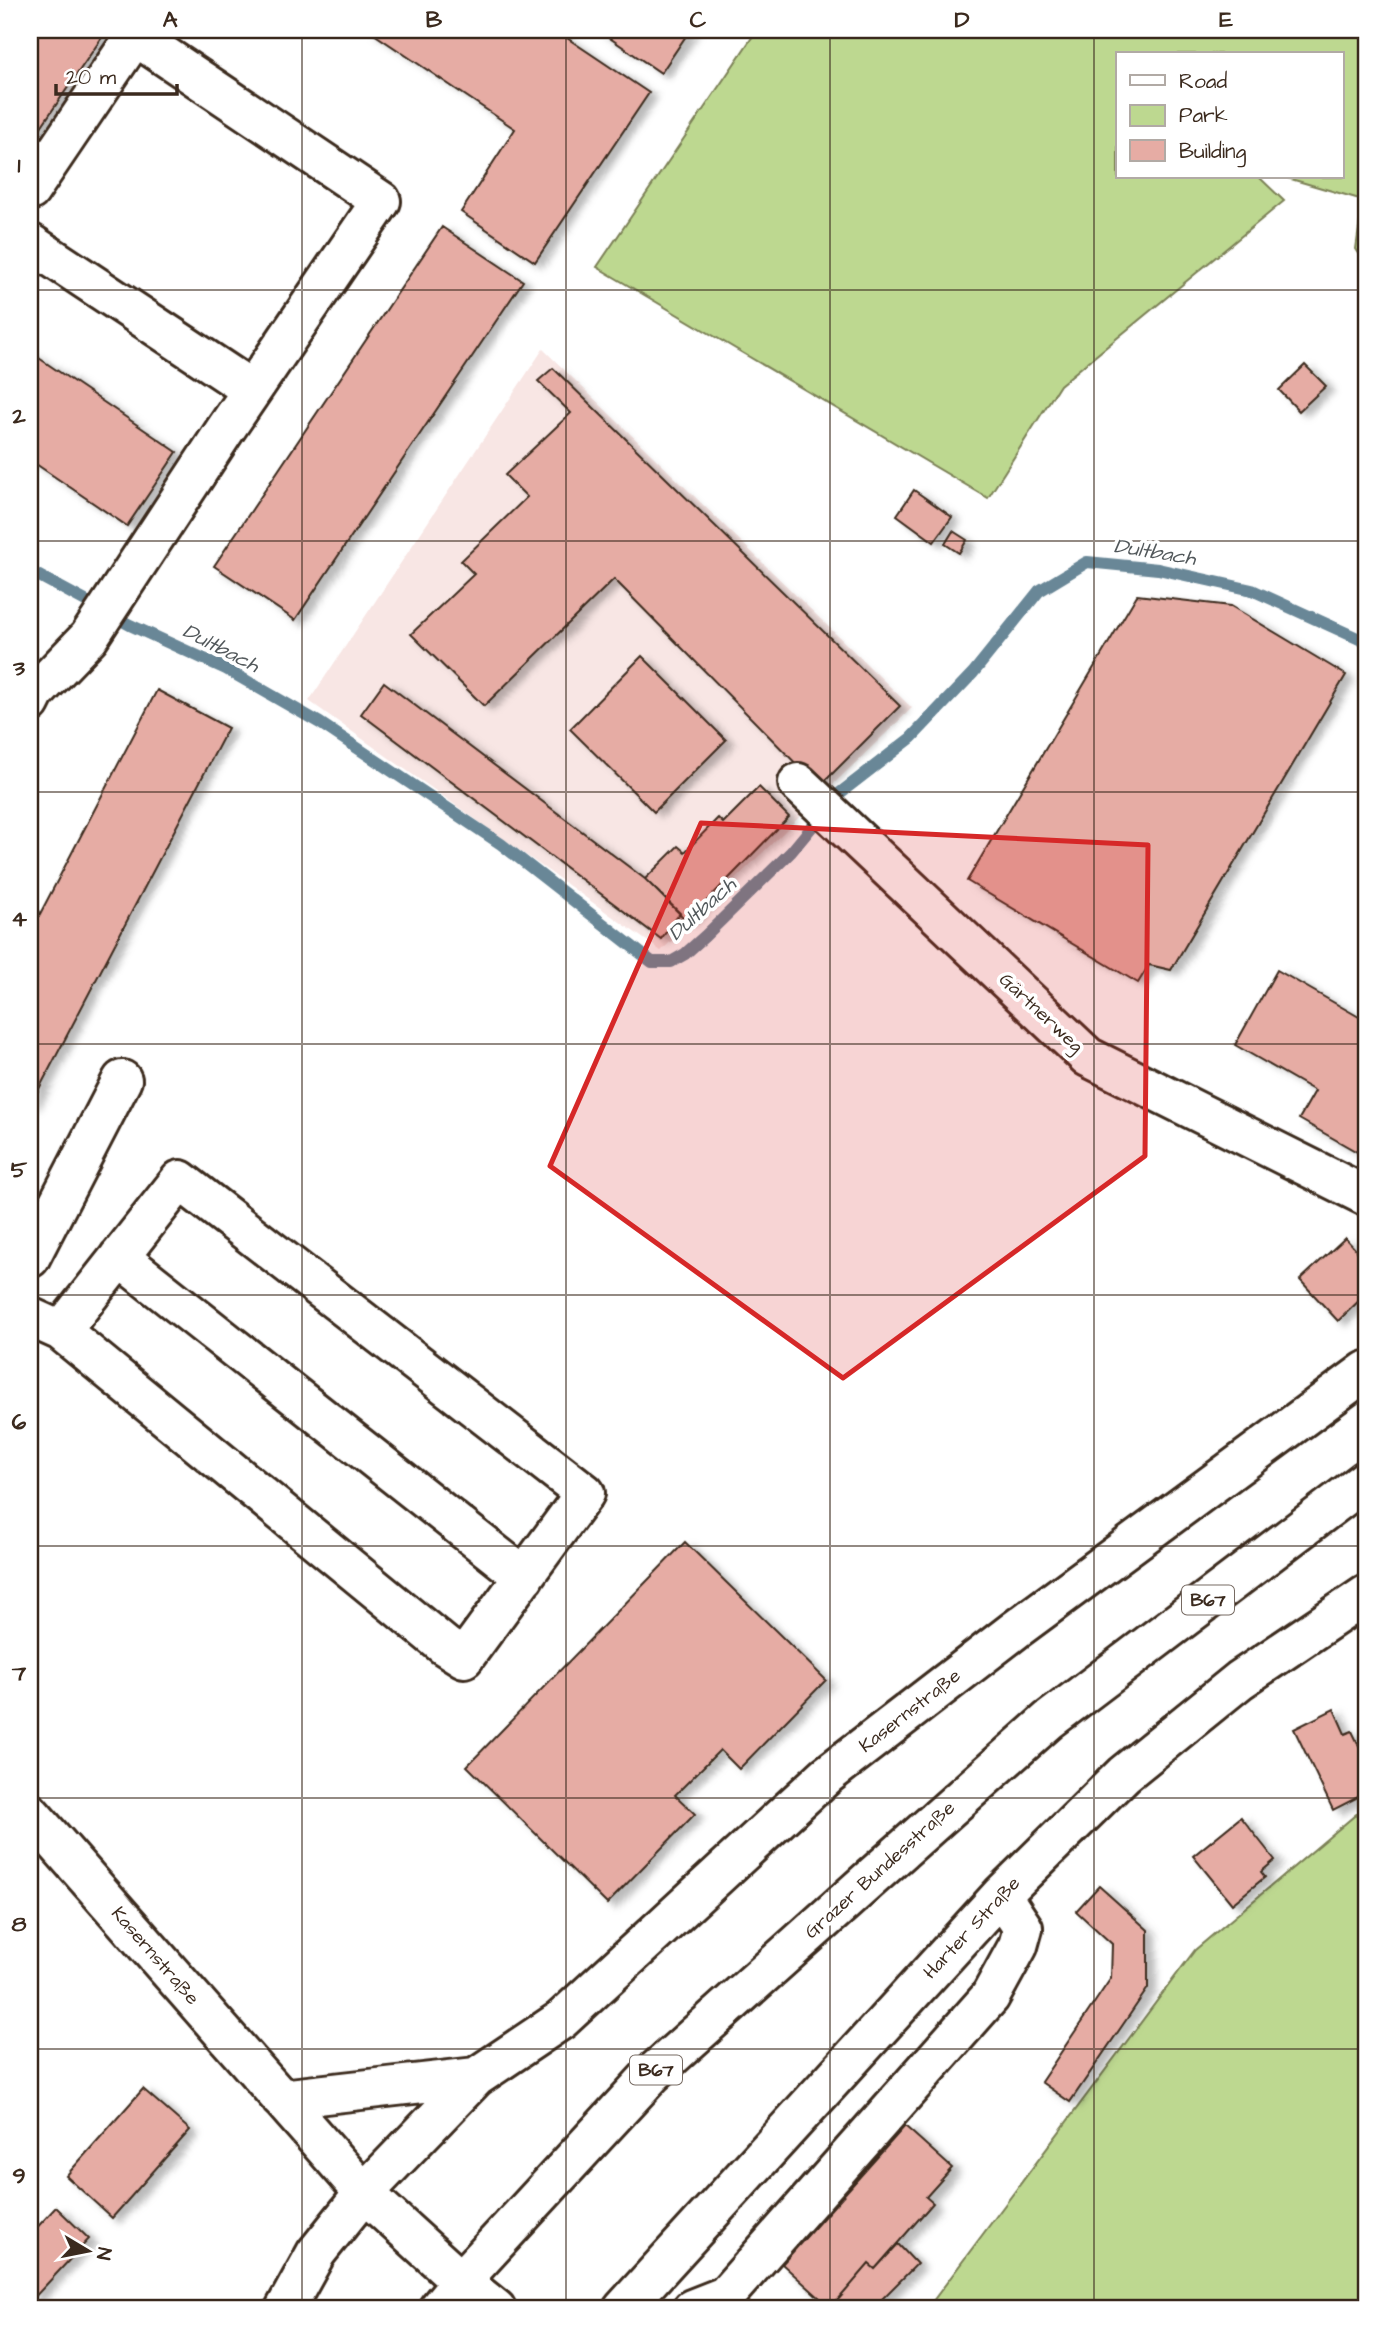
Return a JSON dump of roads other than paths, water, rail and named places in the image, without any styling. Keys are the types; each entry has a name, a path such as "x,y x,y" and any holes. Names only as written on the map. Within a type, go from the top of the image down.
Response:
{"street":[{"path":"30,191 137,33 381,201 136,563 89,637 35,692 30,703"},
{"path":"30,243 252,390"},
{"name":"Gärtnerweg","path":"814,798 1088,1057 1366,1196"},
{"path":"30,1258 122,1080"},
{"path":"180,1180 585,1493 464,1658 434,1637 45,1324 119,1257 180,1180"},
{"path":"119,1257 524,1577"},
{"name":"Kasernstraße","path":"364,2193 477,2077 562,2020 827,1775 1015,1630 1366,1371"},
{"name":"Grazer Bundesstraße","path":"452,2300 652,2074 1049,1720 1366,1480"},
{"name":"Harter Straße","path":"648,2301 1001,1895 1133,1767 1240,1680 1366,1595"},
{"name":"Kasernstraße","path":"30,1813 364,2193 452,2300"},
{"path":"692,2309 725,2296 990,1997 1018,1946 1023,1928 1001,1895"},
{"name":"Kasernstraße","path":"281,2099 477,2077"},
{"path":"285,2309 316,2253 364,2193"},
{"path":"452,2300 496,2309"}],"waterway":[{"name":"Dultbach","path":"30,571 130,625 226,669 320,723 501,844 652,962 671,962 685,954 705,936 791,852 840,793 911,738 973,673 1039,591 1087,562 1158,569 1252,590 1366,642"}]}
